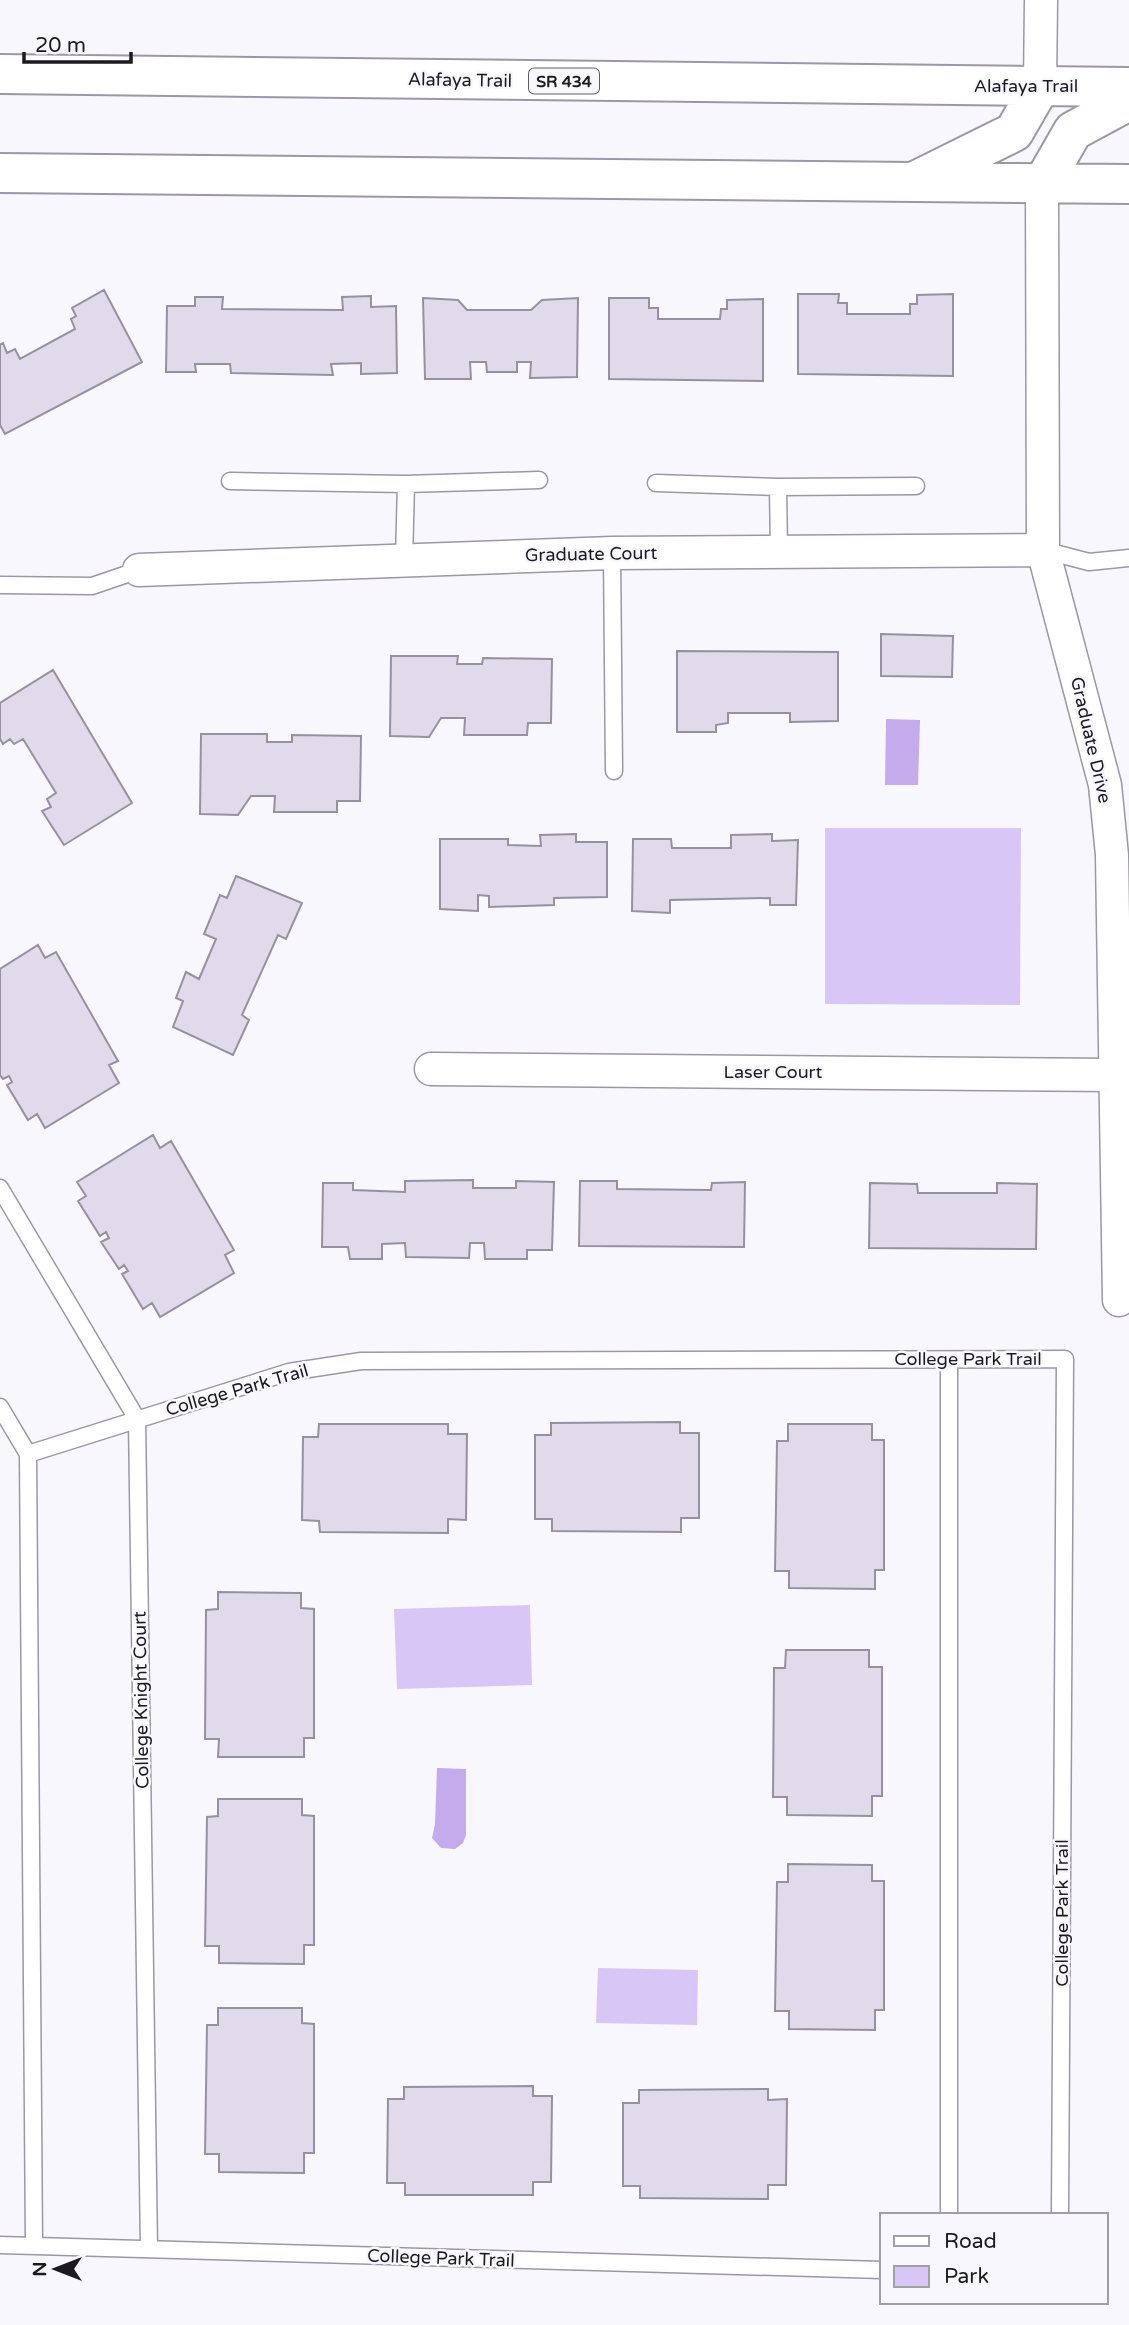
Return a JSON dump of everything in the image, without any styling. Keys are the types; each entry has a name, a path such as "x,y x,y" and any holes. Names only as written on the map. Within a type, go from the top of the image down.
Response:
{"main road":[{"name":"Alafaya Trail","path":"0,74 1129,87"},
{"path":"909,184 1014,132 1040,87"},
{"path":"1042,185 1073,131 1129,102"},
{"path":"0,173 909,184 1129,184"}],"street":[{"path":"1040,87 1041,0"},
{"name":"Graduate Drive","path":"1042,185 1043,550 1105,785 1112,855 1119,1300"},
{"name":"Graduate Court","path":"139,570 612,553 1043,550"},
{"name":"Laser Court","path":"431,1069 1114,1075"}],"lane":[{"path":"230,481 406,484 539,480"},
{"path":"656,483 916,486"},
{"path":"404,560 406,484"},
{"path":"778,486 779,552"},
{"path":"1043,550 1088,562 1129,558"},
{"path":"612,553 614,771"},
{"path":"0,585 92,586 139,570"},
{"name":"College Knight Court","path":"0,1188 137,1419 149,2249"},
{"name":"College Park Trail","path":"28,1454 289,1372 361,1361 1065,1359 1060,2213"},
{"path":"950,1360 950,2213"},
{"path":"0,1407 28,1454 34,2246"},
{"name":"College Park Trail","path":"0,2245 880,2270"}],"green space":[{"path":"825,828 1021,828 1020,1005 825,1004"},
{"path":"530,1605 532,1685 397,1689 394,1609"},
{"path":"598,1968 698,1970 697,2025 596,2023"}],"shaded area":[{"path":"886,719 920,720 918,785 885,785"},
{"path":"437,1768 466,1769 466,1835 463,1843 455,1849 441,1848 432,1838"}],"building":[{"path":"104,290 142,362 5,434 0,425 0,345 3,343 7,353 15,349 20,359 75,329 71,319 76,316 72,308"},
{"path":"798,294 839,294 838,303 847,303 847,314 910,314 910,304 917,304 917,295 953,294 953,376 798,374"},
{"path":"371,296 371,307 396,306 397,373 361,374 361,363 331,364 333,375 231,373 230,364 195,364 196,372 166,372 167,306 195,306 195,297 223,297 222,309 343,310 342,297"},
{"path":"423,298 458,300 467,310 531,310 542,300 578,298 577,377 530,378 531,362 517,362 517,372 487,372 486,362 470,362 471,379 425,379"},
{"path":"609,298 649,298 649,308 658,308 658,319 720,319 721,309 727,309 727,300 763,299 763,381 609,379"},
{"path":"881,634 953,636 952,677 881,676"},
{"path":"677,651 838,652 838,721 790,722 790,713 728,713 728,723 716,725 716,732 677,732"},
{"path":"391,656 458,656 457,664 482,664 483,658 552,659 551,723 528,723 527,735 464,735 465,718 441,718 429,737 390,736"},
{"path":"53,670 132,803 64,845 42,811 51,807 47,799 56,793 23,739 14,744 10,739 3,744 0,739 0,703"},
{"path":"201,734 267,734 267,742 292,742 292,735 361,736 360,801 337,801 337,812 274,812 275,796 251,796 238,815 200,814"},
{"path":"576,834 576,842 607,842 607,897 554,898 554,905 489,907 489,896 478,895 478,911 440,909 440,839 508,839 508,845 541,846 540,835"},
{"path":"772,834 772,841 798,840 796,905 770,905 770,898 670,900 670,913 632,911 633,839 671,839 672,848 731,848 731,835"},
{"path":"236,876 302,903 286,939 278,935 242,1015 249,1020 233,1055 173,1027 183,1001 176,998 186,972 199,979 216,939 204,934 220,895 227,898"},
{"path":"38,945 45,958 56,952 118,1061 109,1065 119,1083 45,1128 37,1114 28,1120 7,1085 12,1082 9,1076 3,1079 0,1075 0,969"},
{"path":"153,1135 160,1148 171,1141 234,1250 225,1255 234,1273 160,1317 152,1303 143,1309 122,1274 128,1271 124,1265 119,1269 101,1242 109,1238 106,1232 100,1236 78,1201 86,1196 77,1182"},
{"path":"473,1180 473,1188 516,1188 516,1181 554,1182 552,1250 527,1250 527,1259 485,1259 484,1243 470,1243 469,1258 406,1257 405,1243 382,1244 382,1259 350,1259 348,1247 322,1247 323,1183 353,1183 353,1190 405,1192 405,1181"},
{"path":"580,1181 617,1181 617,1189 711,1190 712,1183 745,1182 744,1247 579,1246"},
{"path":"870,1183 917,1184 918,1193 997,1193 997,1183 1037,1184 1036,1249 869,1248"},
{"path":"680,1422 680,1433 699,1433 699,1518 681,1518 681,1532 552,1531 552,1519 535,1519 535,1435 551,1435 551,1423"},
{"path":"319,1424 448,1424 448,1434 467,1434 466,1520 448,1519 448,1533 320,1532 319,1521 302,1520 303,1437 318,1437"},
{"path":"788,1424 872,1424 872,1440 884,1440 884,1570 875,1570 875,1589 789,1588 789,1571 775,1571 777,1441 788,1441"},
{"path":"218,1592 301,1593 301,1608 314,1609 314,1738 304,1738 304,1757 218,1757 219,1739 205,1739 206,1610 218,1609"},
{"path":"786,1650 869,1650 869,1667 882,1667 882,1796 872,1796 872,1816 787,1815 787,1797 773,1797 774,1668 785,1668"},
{"path":"218,1799 302,1799 302,1815 314,1816 314,1945 304,1945 304,1964 219,1963 219,1946 205,1946 207,1817 218,1816"},
{"path":"788,1864 872,1865 872,1881 884,1881 884,2010 875,2010 875,2030 789,2029 789,2011 775,2011 777,1882 788,1882"},
{"path":"218,2008 302,2008 302,2023 314,2024 314,2153 304,2153 304,2173 219,2172 219,2154 205,2154 207,2025 218,2025"},
{"path":"533,2086 533,2096 552,2096 551,2182 533,2182 533,2195 405,2195 405,2183 387,2183 388,2099 404,2099 404,2087"},
{"path":"768,2089 768,2100 787,2099 786,2185 768,2185 768,2199 640,2198 640,2186 623,2186 623,2103 639,2103 639,2090"}]}
